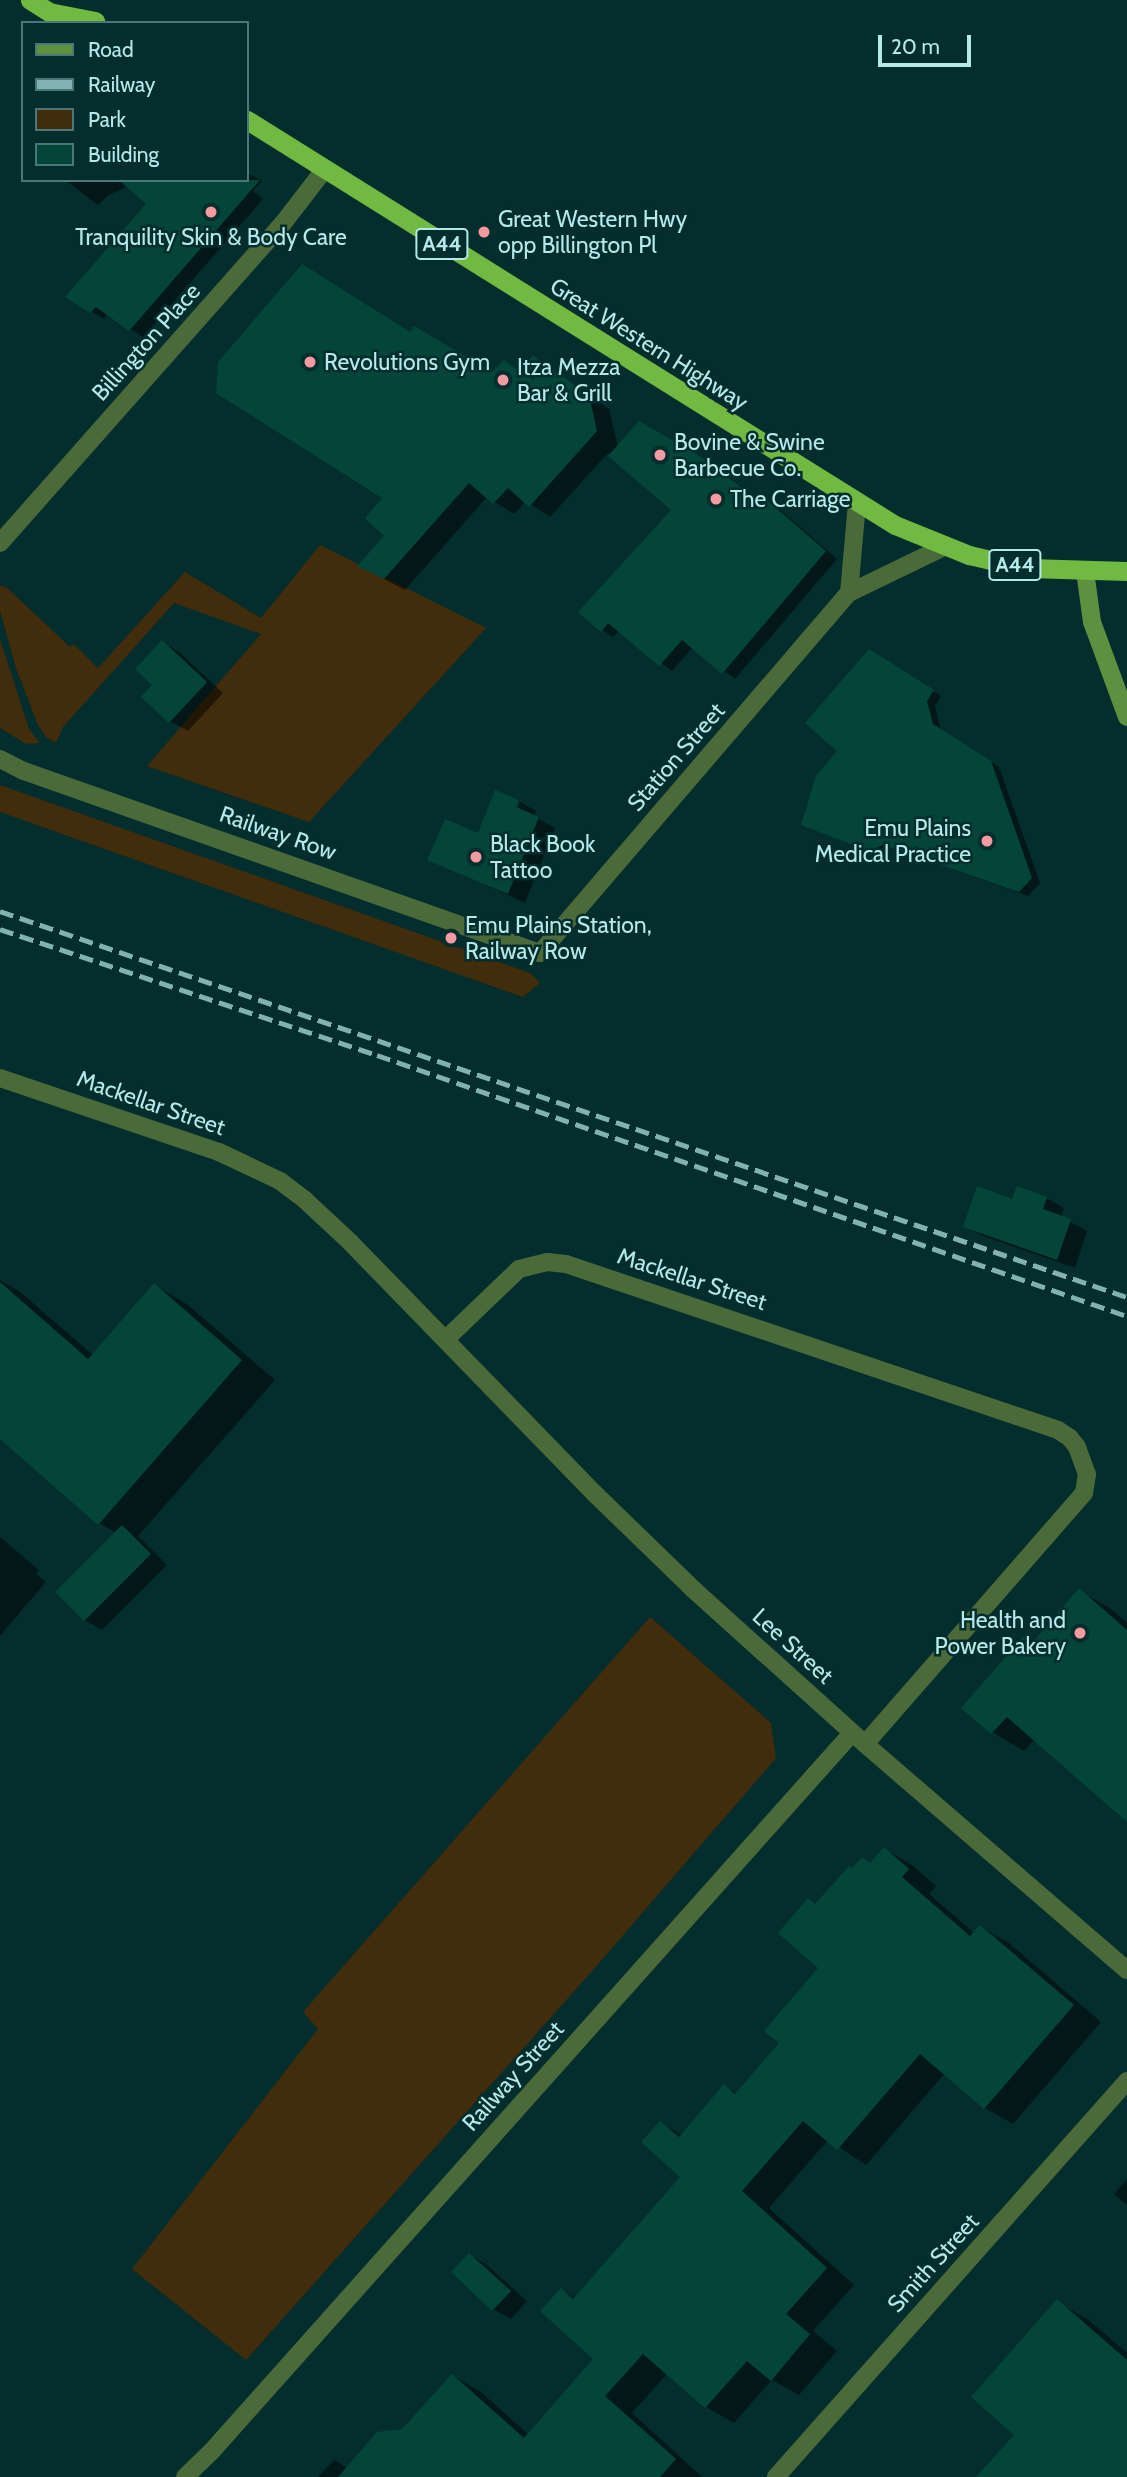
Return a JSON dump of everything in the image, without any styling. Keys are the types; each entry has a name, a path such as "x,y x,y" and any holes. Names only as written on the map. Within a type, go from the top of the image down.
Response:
{"highway":[{"path":"30,0 49,12 91,21"},
{"path":"83,0 95,21"},
{"name":"Great Western Highway","path":"248,121 857,504 895,525 946,546 1029,568 1127,571"}],"main road":[{"path":"1085,571 1088,605 1096,635 1127,717"}],"street":[{"name":"Billington Place","path":"0,543 284,222 324,170"},
{"path":"849,593 857,504"},
{"name":"Station Street","path":"540,953 849,593 946,546"},
{"name":"Railway Row","path":"0,759 24,771 540,953"},
{"name":"Mackellar Street","path":"0,1077 219,1152 280,1181 326,1217 446,1339 519,1269 547,1262 566,1264 1046,1426 1070,1438 1077,1447 1087,1475 1084,1493 859,1738"},
{"name":"Lee Street","path":"446,1339 643,1542 859,1738 1127,1970"},
{"name":"Railway Street","path":"185,2477 211,2452 859,1738"},
{"name":"Smith Street","path":"776,2477 1127,2081"}],"green space":[{"path":"320,545 486,628 309,822 147,766 261,634 174,603 63,727 56,743 46,737 38,725 16,668 0,611 0,586 6,587 70,647 74,644 98,668 185,572 261,618"},
{"path":"0,639 29,729 40,743 26,744 0,728"},
{"path":"0,785 530,973 540,983 523,997 0,812"},
{"path":"650,1617 771,1723 776,1758 593,1970 246,2360 132,2269 318,2029 303,2012"}],"building":[{"path":"260,180 129,331 96,307 90,313 65,297 146,204 121,182"},
{"path":"302,264 410,332 414,326 492,372 504,360 520,372 533,355 589,395 597,431 529,507 508,488 493,504 469,483 384,579 357,566 384,536 365,518 382,498 216,393 218,362"},
{"path":"639,421 701,457 753,496 760,494 826,551 722,674 682,640 659,666 608,623 601,632 578,612 671,510 608,456"},
{"path":"162,640 207,682 169,723 141,697 152,685 135,669"},
{"path":"869,649 934,690 927,701 933,724 991,761 1032,878 1019,892 883,845 869,851 801,825 816,776 837,751 805,723"},
{"path":"495,790 519,800 516,807 539,817 508,894 427,860 445,819 478,833"},
{"path":"977,1186 1012,1199 1017,1186 1047,1197 1043,1209 1071,1219 1057,1260 963,1227"},
{"path":"0,1282 88,1359 154,1283 242,1360 98,1525 0,1439"},
{"path":"122,1525 151,1554 84,1621 55,1592"},
{"path":"1079,1588 1127,1630 1127,1822 1007,1717 991,1734 961,1708 1024,1636 1032,1643"},
{"path":"884,1847 909,1869 902,1877 970,1936 980,1925 1074,2005 984,2109 920,2054 837,2150 803,2121 742,2191 827,2268 786,2314 810,2334 771,2381 747,2361 705,2408 643,2354 605,2396 676,2459 660,2477 338,2477 377,2432 402,2429 452,2374 524,2438 593,2359 540,2311 561,2288 573,2299 680,2177 641,2142 660,2121 679,2137 724,2084 735,2094 779,2043 764,2031 818,1968 778,1933 808,1898 815,1904 849,1866 852,1868 862,1857 870,1863"},
{"path":"469,2253 511,2291 492,2311 451,2272"},
{"path":"1057,2299 1127,2360 1127,2477 976,2477 1014,2435 971,2397"}],"railway":[{"path":"0,911 1127,1297"},
{"path":"0,929 377,1055 1127,1316"}],"place":[{"name":"Tranquility Skin & Body Care","path":"211,212"},
{"name":"Great Western Hwy opp Billington Pl","path":"484,232"},
{"name":"Revolutions Gym","path":"310,362"},
{"name":"Itza Mezza Bar & Grill","path":"503,380"},
{"name":"Bovine & Swine Barbecue Co.","path":"660,455"},
{"name":"The Carriage","path":"716,499"},
{"name":"Emu Plains Medical Practice","path":"987,841"},
{"name":"Black Book Tattoo","path":"476,857"},
{"name":"Emu Plains Station, Railway Row","path":"451,938"},
{"name":"Health and Power Bakery","path":"1080,1633"}]}
